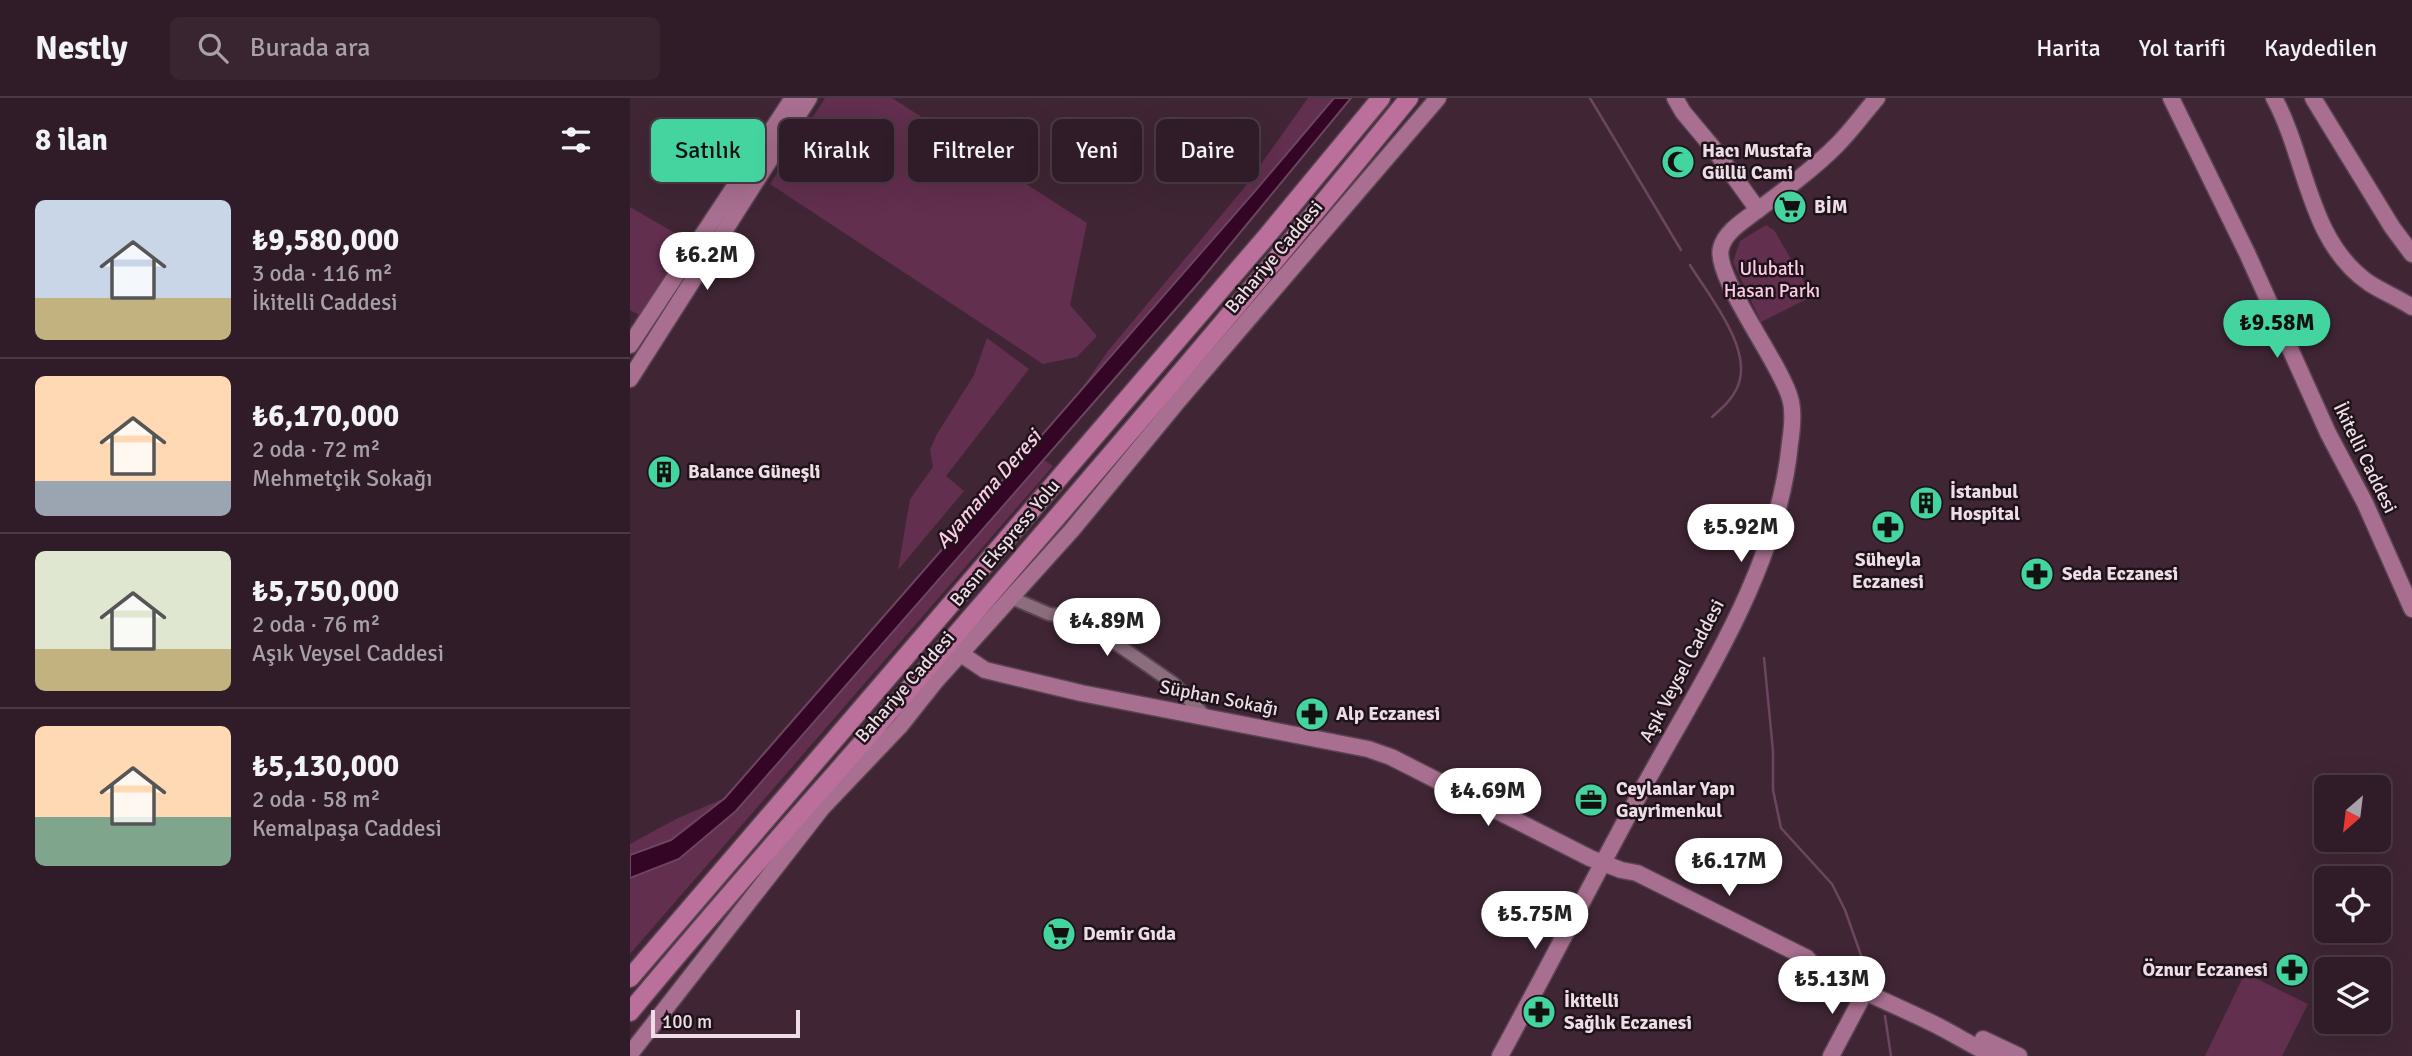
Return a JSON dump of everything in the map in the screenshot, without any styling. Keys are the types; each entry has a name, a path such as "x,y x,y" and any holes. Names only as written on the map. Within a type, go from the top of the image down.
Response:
{"highway":[{"name":"Basın Ekspress Yolu","path":"630,978 1266,237 1381,98"},
{"name":"Basın Ekspress Yolu","path":"630,1012 720,904 1273,264 1409,98"}],"main road":[{"path":"765,126 783,98"},
{"path":"765,150 793,98"},
{"path":"765,158 809,98"},
{"name":"Bahariye Caddesi","path":"630,1054 797,838 1012,598 1437,98"},
{"path":"1675,98 1683,113 1714,149 1758,211 1838,144 1877,98"},
{"name":"İkitelli Caddesi","path":"2171,98 2265,291 2328,433 2365,503 2412,609"},
{"path":"2274,98 2287,121 2323,228 2346,261 2368,282 2412,306"},
{"path":"2313,98 2392,227 2412,254"},
{"path":"630,345 747,182"},
{"path":"630,379 747,182"},
{"name":"Aşık Veysel Caddesi","path":"1500,1056 1707,673 1760,568 1775,521 1790,443 1791,401 1782,376 1726,277 1719,250 1726,236 1758,211"},
{"name":"Süphan Sokağı","path":"961,654 985,670 1081,693 1339,742 1391,757 1603,863 1637,873 1807,958 1815,967 1864,994 1934,1024"},
{"path":"1831,1056 1864,994"},
{"path":"1934,1024 1994,1056"},
{"path":"1934,1024 1957,1027 2019,1056"}],"street":[{"path":"1012,598 1049,614 1064,616 1111,640 1173,683 1206,717"}],"green space":[{"path":"825,98 892,98 925,119 908,119 908,182 1023,182 1087,223 1070,305 1097,336 1077,357 1043,364 770,184 779,170 779,182 894,182 894,119 812,119"},
{"path":"1308,98 1334,98 1077,395 1108,351 1248,182 1259,182 1259,167"},
{"path":"630,207 687,240 641,316 630,310"},
{"name":"Ulubatlı Hasan Parkı","path":"1766,225 1774,230 1805,283 1809,298 1761,322 1733,262 1740,241"},
{"path":"987,338 1029,369 946,476 964,491 898,570 910,499 933,467 930,450 974,375"},
{"path":"1044,460 1053,466 630,954 630,878 679,859 736,811"},
{"path":"725,798 671,840 630,855 630,844 676,819"},
{"path":"2245,973 2308,1004 2282,1056 2205,1056"}],"shaded area":[{"name":"Ayamama Deresi","path":"1334,98 1351,98 1201,280 736,811 679,859 630,878 630,855 671,840 725,798"}],"waterway":[{"path":"1590,98 1681,250"},
{"path":"1690,265 1727,324 1740,358 1741,373 1737,388 1729,401 1712,417"},
{"path":"1764,658 1773,751 1773,790 1781,828 1832,884 1845,910 1869,978"},
{"path":"1885,1016 1891,1056"}],"place":[{"name":"Hacı Mustafa Güllü Cami","path":"1678,162"},
{"name":"BİM","path":"1790,207"},
{"name":"Balance Güneşli","path":"664,472"},
{"name":"İstanbul Hospital","path":"1926,503"},
{"name":"Süheyla Eczanesi","path":"1888,527"},
{"name":"Seda Eczanesi","path":"2037,574"},
{"name":"Alp Eczanesi","path":"1312,714"},
{"name":"Ceylanlar Yapı Gayrimenkul","path":"1591,800"},
{"name":"Demir Gıda","path":"1059,934"},
{"name":"Öznur Eczanesi","path":"2292,970"},
{"name":"İkitelli Sağlık Eczanesi","path":"1539,1012"}]}
